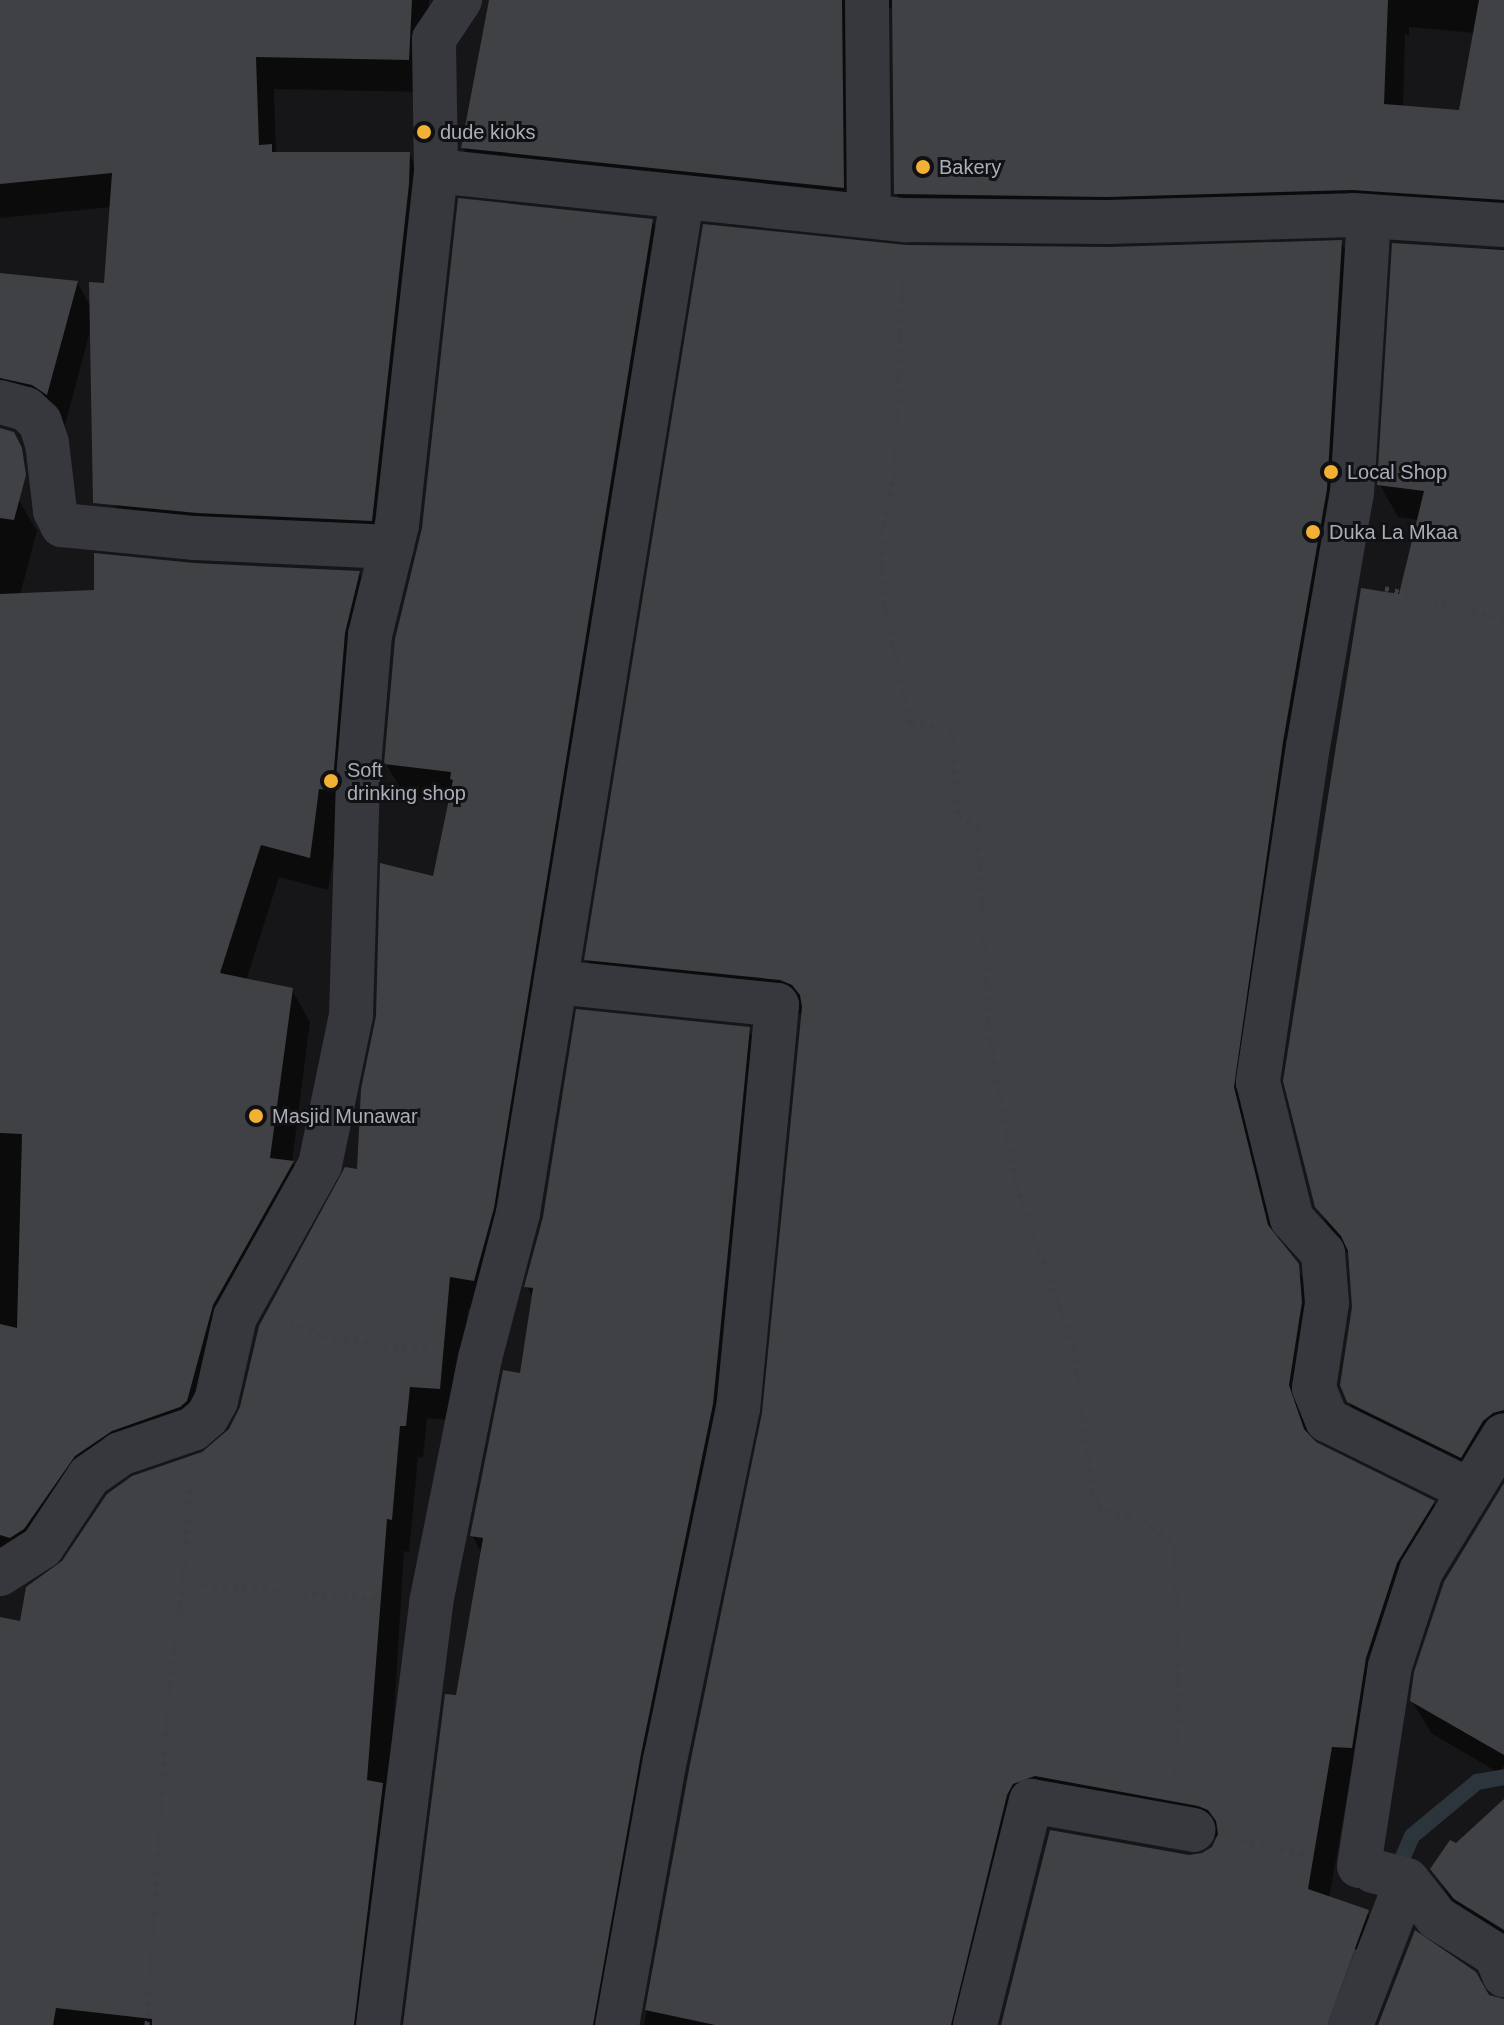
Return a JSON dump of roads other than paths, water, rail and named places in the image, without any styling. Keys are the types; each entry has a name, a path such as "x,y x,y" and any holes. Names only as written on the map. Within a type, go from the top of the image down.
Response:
{"street":[{"path":"0,1574 42,1547 89,1476 120,1454 193,1429 216,1401 235,1317 320,1165 348,1030 358,778 370,635 392,547 436,171 433,19 460,0"},
{"path":"867,0 887,218"},
{"path":"436,171 887,218 1107,222 1369,216 1504,225"},
{"path":"378,2025 431,1603 480,1358 518,1213 682,199"},
{"path":"1369,216 1352,492 1258,1082 1292,1219 1323,1253 1327,1303 1314,1388 1327,1420 1469,1490"},
{"path":"0,402 26,409 40,422 47,443 55,511 62,525 195,538 392,547"},
{"path":"556,982 777,1005 738,1408 665,1759 617,2025"},
{"path":"1351,2025 1385,1874 1390,1666 1421,1571 1504,1435"},
{"path":"975,2025 1031,1801 1193,1830"},
{"path":"1385,1874 1437,1918 1496,1955 1504,1975"}],"waterway":[{"path":"1395,1875 1412,1836 1477,1782 1504,1777"},
{"path":"1331,2025 1338,1992 1356,1957"}],"place":[{"name":"dude kioks","path":"424,132"},
{"name":"Bakery","path":"923,167"},
{"name":"Local Shop","path":"1331,472"},
{"name":"Duka La Mkaa","path":"1313,532"},
{"name":"Soft drinking shop","path":"331,781"},
{"name":"Masjid Munawar","path":"256,1116"}]}
